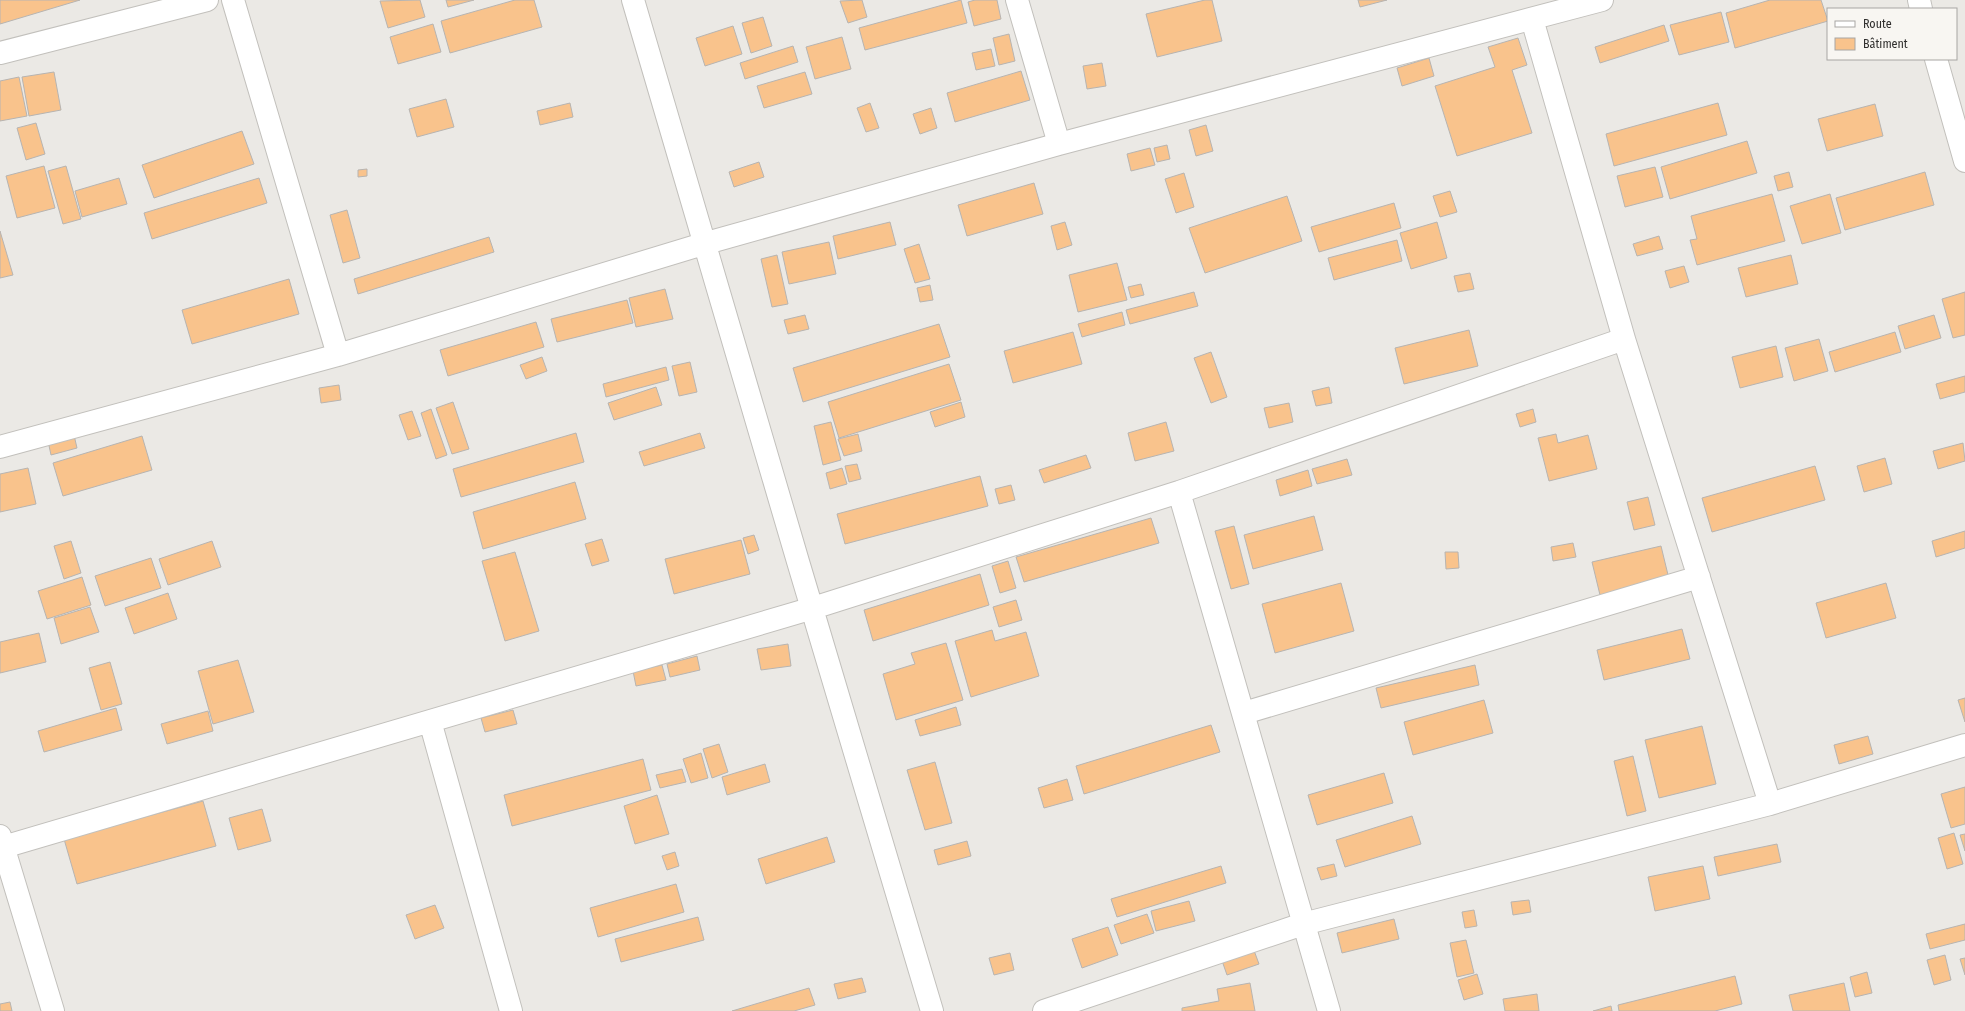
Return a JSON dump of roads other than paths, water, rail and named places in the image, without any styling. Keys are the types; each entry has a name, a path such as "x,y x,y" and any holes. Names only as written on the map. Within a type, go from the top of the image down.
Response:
{"street":[{"path":"0,53 207,0"},
{"path":"233,0 338,354"},
{"path":"633,0 703,244 813,608 932,1011"},
{"path":"1017,0 1059,144"},
{"path":"0,447 338,354 703,244 1059,144 1602,0"},
{"path":"1532,19 1624,339 1770,804"},
{"path":"1936,60 1965,161"},
{"path":"54,1011 1,844 430,721 813,608 1179,492 1624,339"},
{"path":"1179,492 1329,1011"},
{"path":"1244,713 1698,577"},
{"path":"430,721 511,1011"},
{"path":"1044,1011 1303,924 1770,804 1965,745"}]}
